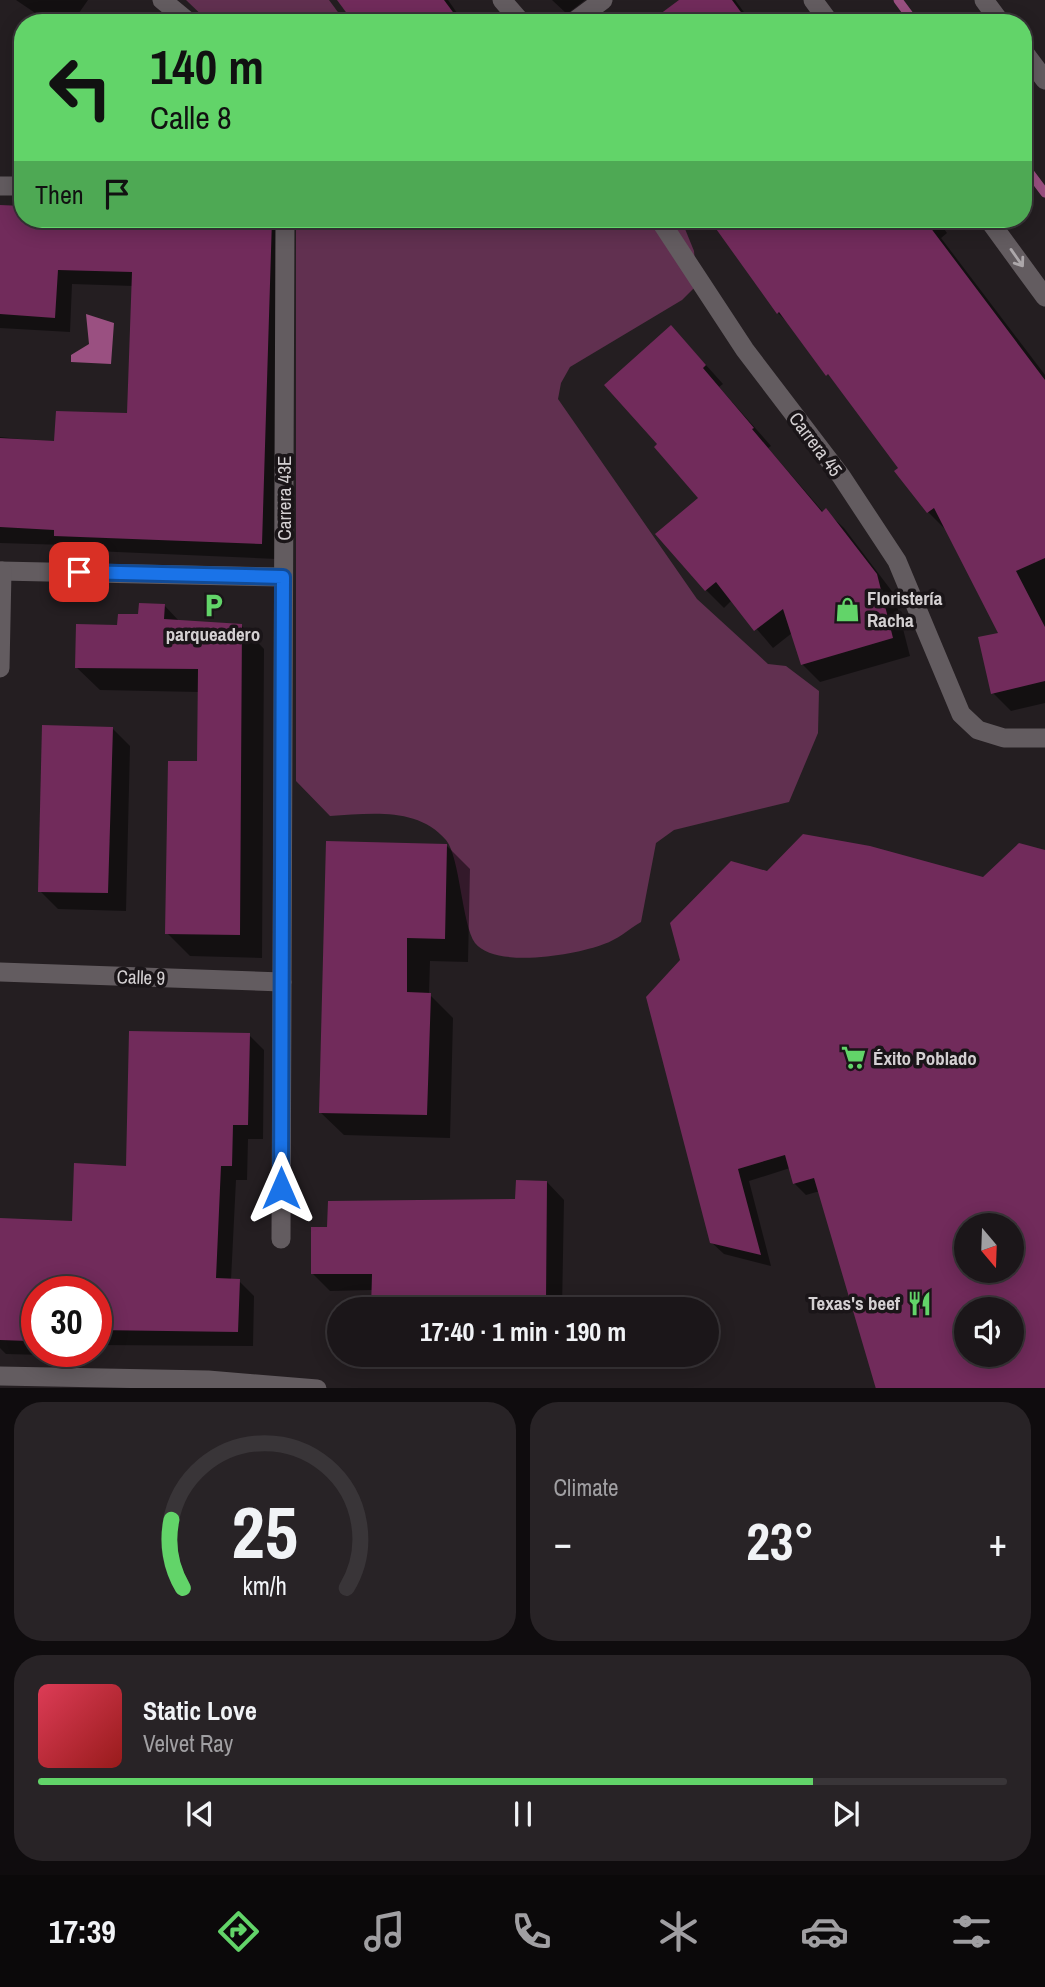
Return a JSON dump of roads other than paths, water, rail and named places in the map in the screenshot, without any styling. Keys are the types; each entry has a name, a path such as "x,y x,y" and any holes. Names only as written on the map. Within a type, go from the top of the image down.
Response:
{"street":[{"path":"162,0 179,14"},
{"path":"502,0 514,14"},
{"path":"584,14 603,0"},
{"path":"1032,63 1045,80"},
{"name":"Carrera 43E","path":"281,1239 285,228"},
{"name":"Carrera 45","path":"665,228 744,350 841,476 897,561 961,714 978,730 1004,738 1045,738"},
{"path":"995,228 1045,297"},
{"path":"0,668 1,571 283,577"},
{"name":"Calle 9","path":"0,972 282,982"},
{"path":"0,1376 317,1388"}],"waterway":[{"path":"898,0 908,14"},
{"path":"1032,176 1045,193"}],"place":[{"name":"parqueadero","path":"213,606"},
{"name":"Floristería Racha","path":"847,609"},
{"name":"Éxito Poblado","path":"853,1058"},
{"name":"Texas's beef","path":"920,1303"}]}
